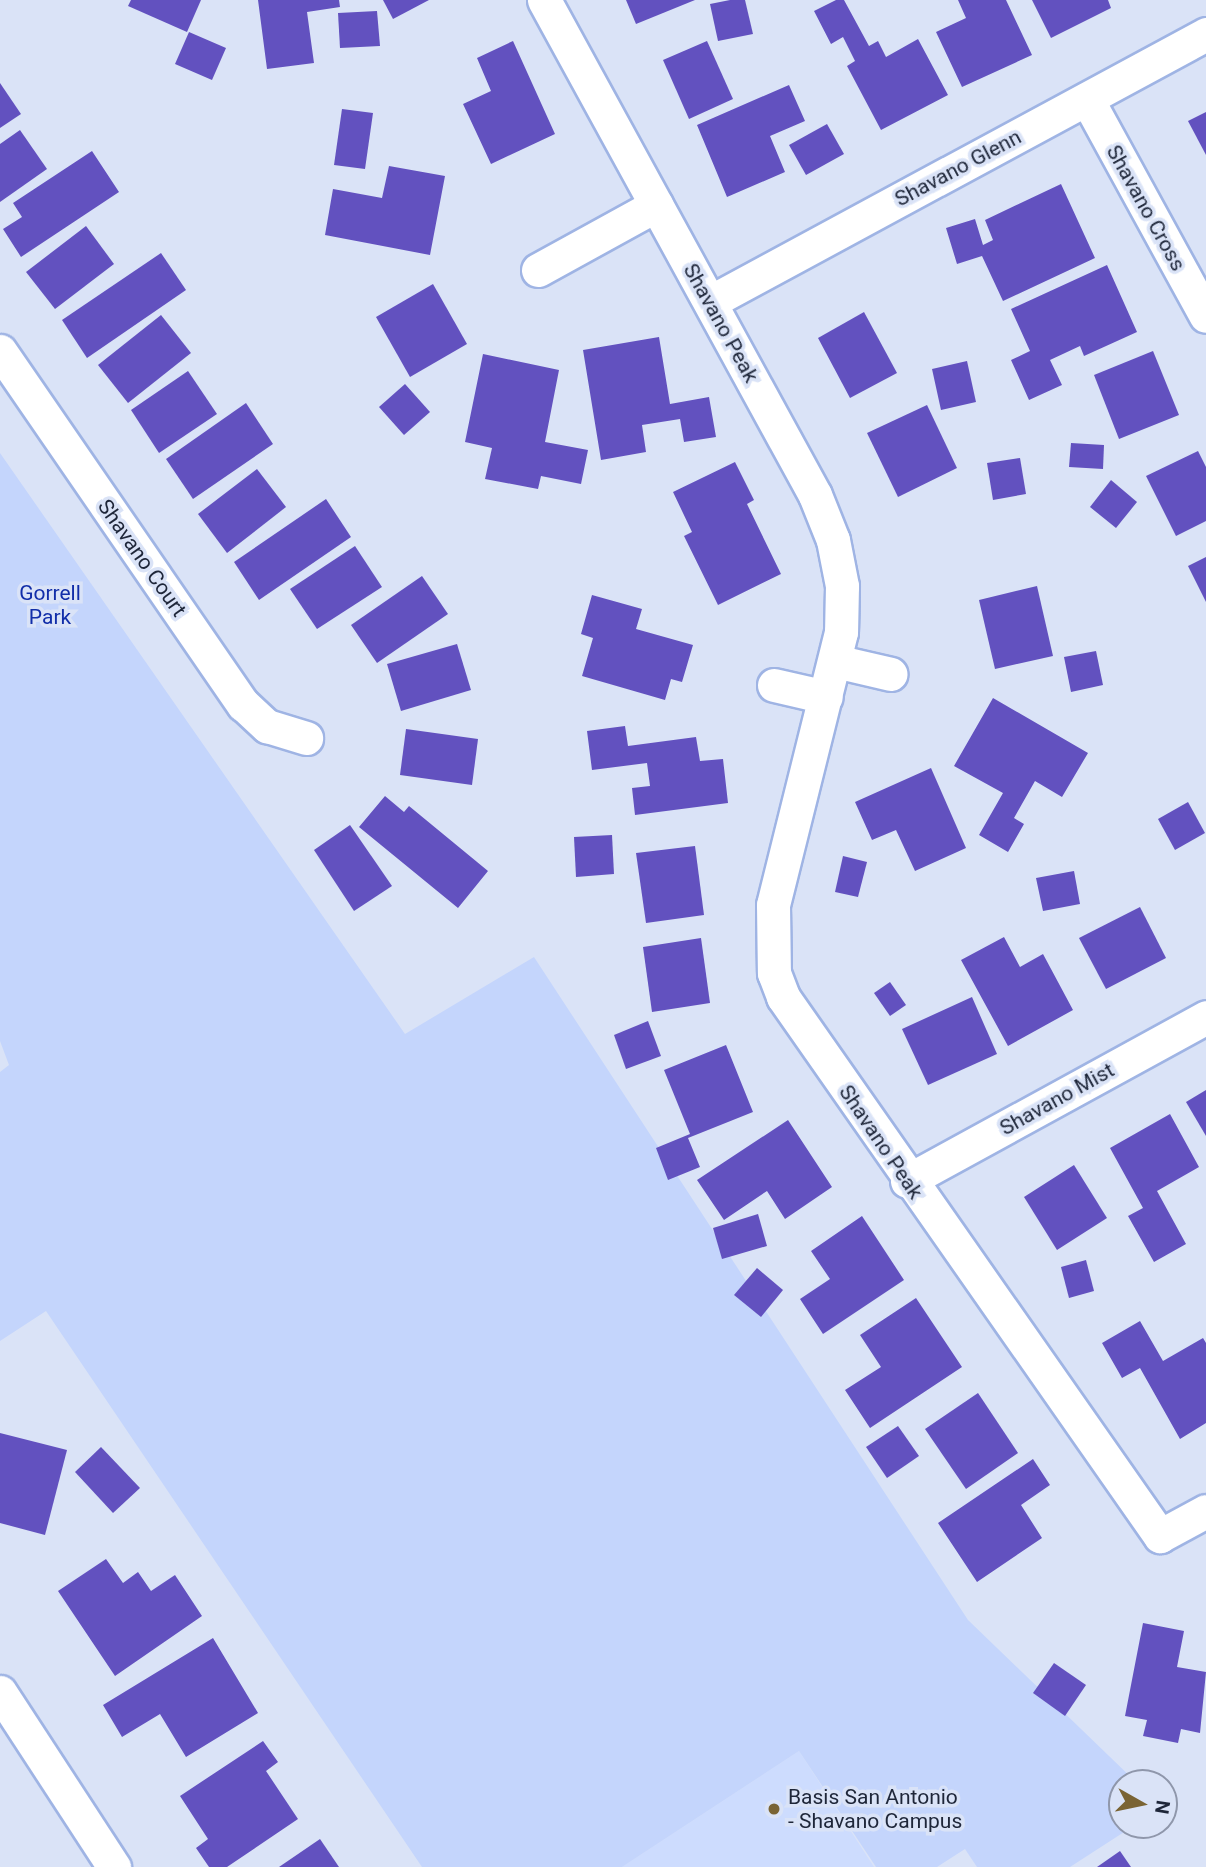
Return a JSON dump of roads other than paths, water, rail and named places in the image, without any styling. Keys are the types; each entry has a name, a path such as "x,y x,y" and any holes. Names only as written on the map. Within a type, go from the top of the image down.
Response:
{"street":[{"name":"Shavano Peak","path":"544,0 815,495 833,540 842,586 835,661 773,905 774,973 783,997 907,1181 1160,1536 1206,1511"},
{"name":"Shavano Glenn","path":"709,302 1206,34"},
{"name":"Shavano Cross","path":"1087,99 1206,316"},
{"path":"538,270 656,205"},
{"name":"Shavano Court","path":"0,351 243,704 267,726 306,738"},
{"path":"835,661 891,674"},
{"path":"774,685 826,697"},
{"name":"Shavano Mist","path":"907,1181 1206,1017"},
{"path":"0,1692 114,1867"}],"place":[{"name":"Basis San Antonio - Shavano Campus","path":"774,1809"}],"park label":[{"name":"Gorrell Park","path":"50,605"}]}
